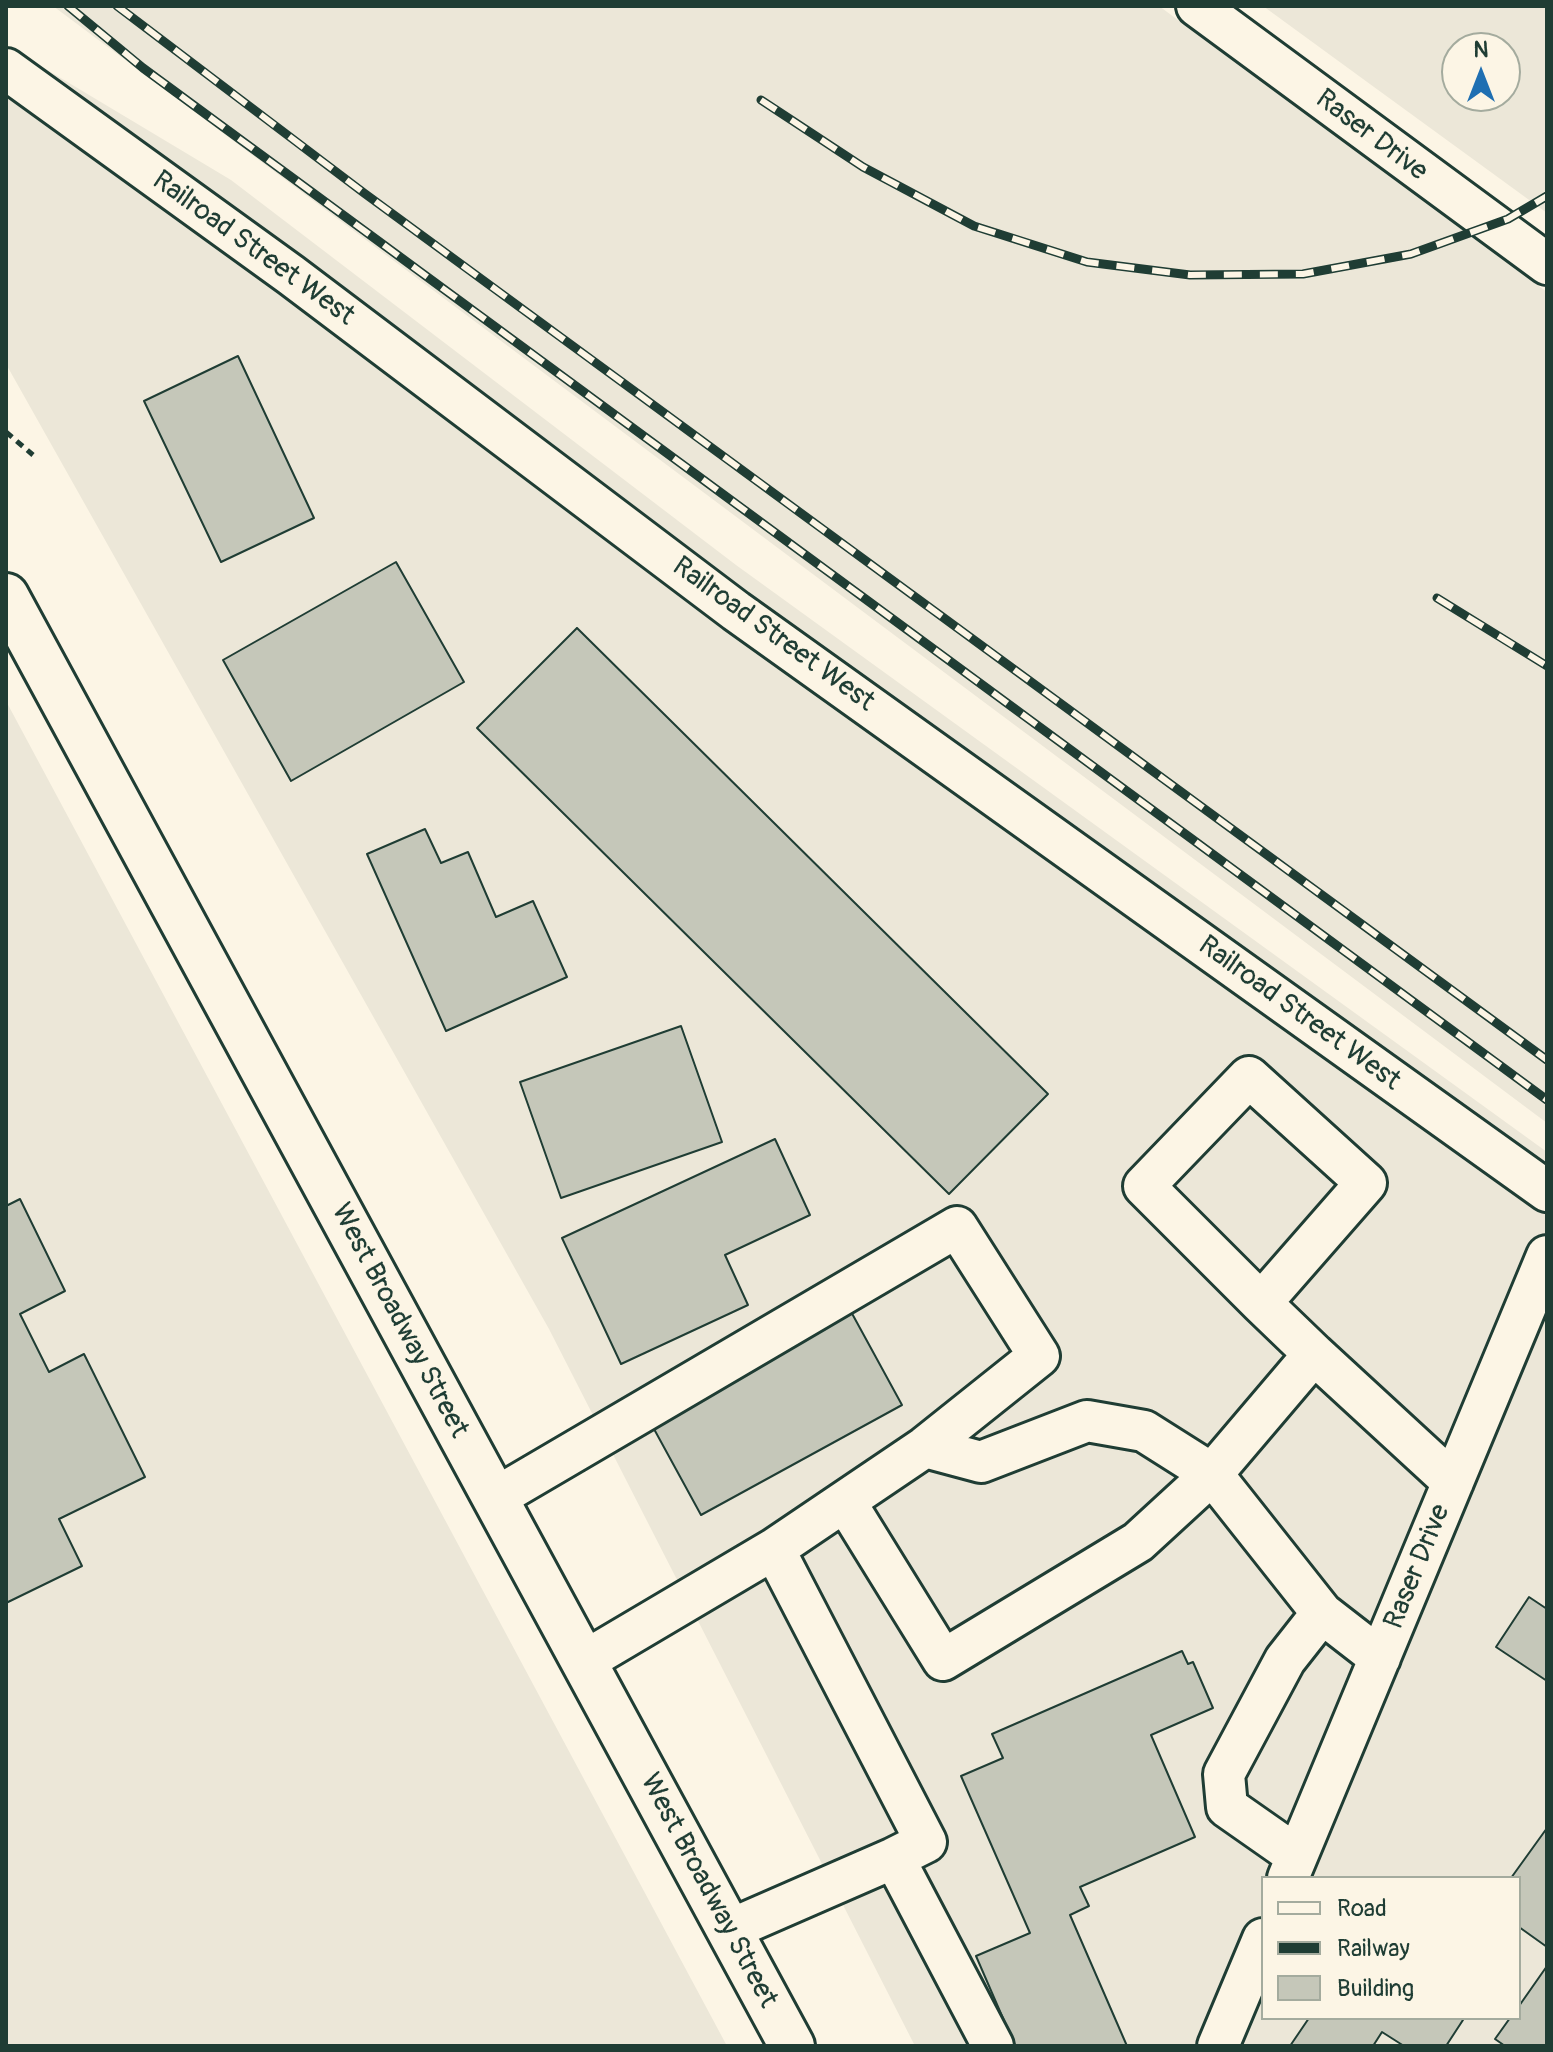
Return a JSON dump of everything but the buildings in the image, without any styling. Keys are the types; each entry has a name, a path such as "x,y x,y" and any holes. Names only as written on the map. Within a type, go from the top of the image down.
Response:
{"main road":[{"name":"West Broadway Street","path":"6,596 792,2046"}],"street":[{"name":"Raser Drive","path":"1197,6 1547,264"},
{"name":"Railroad Street West","path":"6,69 291,275 736,611 1547,1191"},
{"path":"1261,1303 1366,1183 1249,1077 1144,1186 1261,1303 1314,1354 1453,1482"},
{"path":"495,1498 957,1227 1039,1356 925,1447 846,1503 583,1662"},
{"name":"Raser Drive","path":"1293,1867 1547,1256"},
{"path":"846,1503 943,1660 1138,1542 1212,1474 1314,1354"},
{"path":"925,1447 981,1462 1087,1421 1144,1431 1212,1474 1322,1613 1380,1658"},
{"path":"729,1930 926,1842 774,1549"},
{"path":"1293,1867 1227,1807 1224,1774 1285,1660 1322,1613"},
{"path":"894,1858 993,2046"},
{"path":"1218,2046 1261,1944"}],"path":[{"path":"6,432 33,455"}],"shaded area":[{"path":"53,6 1159,6 1547,292 1547,1123"},
{"path":"1263,6 1547,6 1547,213"},
{"path":"19,53 231,180 736,565 1547,1152 1547,2046 915,2046 549,1329 6,364 6,60"},
{"path":"6,701 727,2046 6,2046"}],"railway":[{"path":"68,6 143,68 1547,1100"},
{"path":"117,6 364,193 1547,1060"},
{"path":"761,100 863,167 974,226 1087,262 1190,275 1303,274 1411,254 1508,219 1547,196"},
{"path":"1437,598 1547,666"}]}
